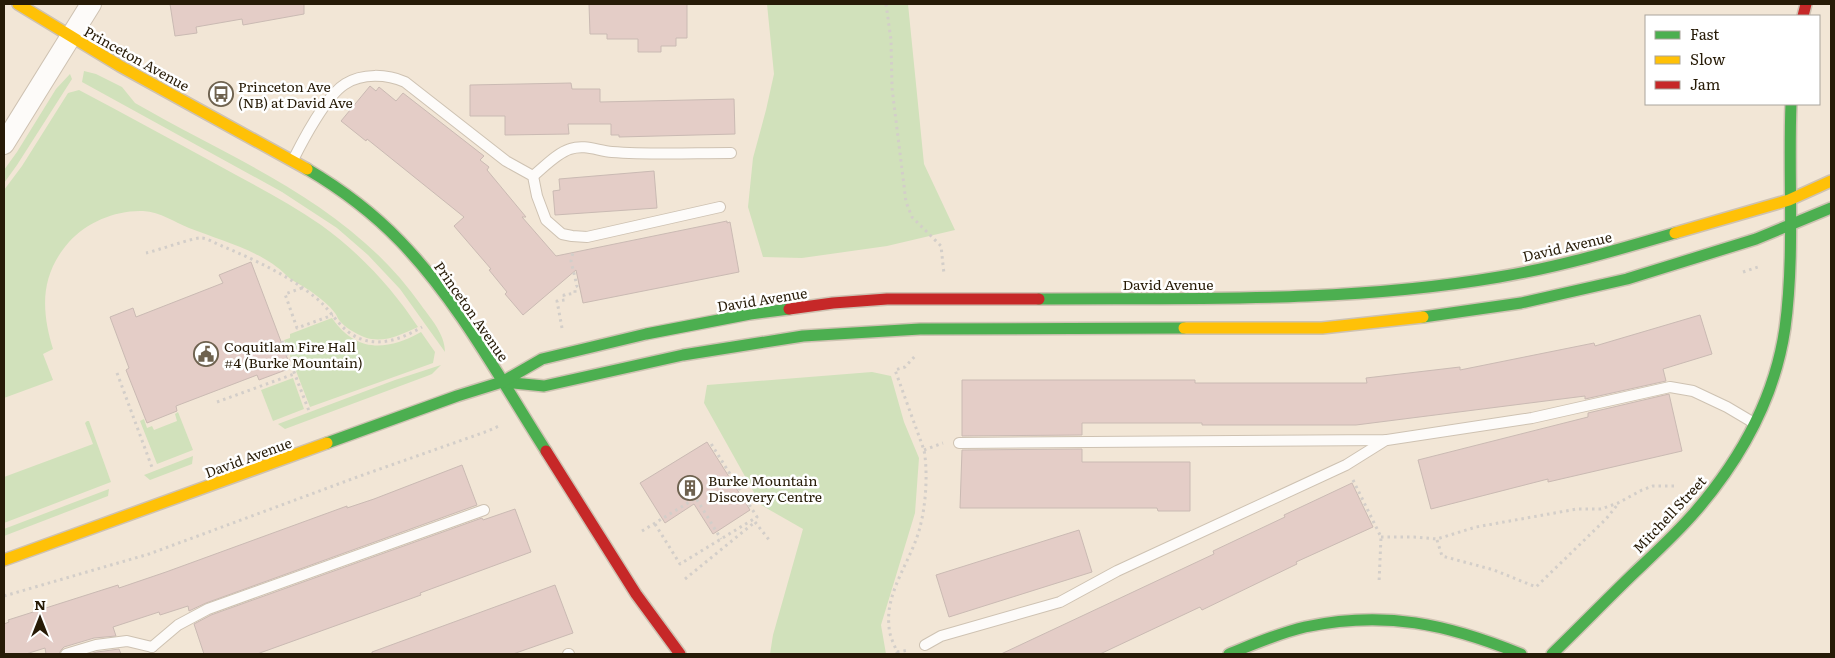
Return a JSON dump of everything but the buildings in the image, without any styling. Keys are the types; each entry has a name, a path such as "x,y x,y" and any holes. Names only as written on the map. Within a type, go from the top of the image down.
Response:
{"main road":[{"name":"Princeton Avenue","path":"18,4 70,38 292,160 361,205 387,228 411,252 456,309 636,594 680,654"},
{"name":"Mitchell Street","path":"1552,654 1694,513 1727,470 1760,414 1773,380 1784,330 1788,291 1791,105"},
{"name":"David Avenue","path":"4,560 463,394 502,382 542,359 608,343 750,314 833,303 887,299 1290,298 1358,294 1451,284 1582,260 1788,200 1831,182"},
{"name":"David Avenue","path":"502,382 544,386 702,352 803,336 865,331 920,329 1322,328 1452,314 1521,303 1627,279 1721,251 1831,208"},
{"path":"1229,654 1269,637 1308,626 1376,619 1406,620 1441,626 1488,640 1521,654"}],"street":[{"path":"4,144 91,4"}],"lane":[{"path":"292,160 308,129 337,90 344,84 360,78 383,76 405,82 506,161 533,176 537,196 546,220 562,234 587,236 720,207"},
{"path":"533,176 562,152 585,147 611,152 731,153"},
{"path":"959,443 1387,440 1532,418 1670,387 1693,391 1756,423"},
{"path":"925,645 942,636 1060,602 1117,571 1346,465 1387,440"},
{"path":"66,654 96,645 127,641 154,651 178,625 208,609 484,510"}],"path":[{"path":"886,4 891,40 892,88 906,202 912,217 941,246 945,275"},
{"path":"562,328 557,301 565,300 564,295 575,293 577,286 571,261 576,236"},
{"path":"146,254 201,237 259,261 302,288 334,314 344,328 370,342 389,342 411,334 422,327"},
{"path":"302,288 284,294 297,328 334,314"},
{"path":"282,341 309,411"},
{"path":"915,649 897,653 889,628 889,606 921,526 926,462 924,450 895,370 905,367 918,353"},
{"path":"117,373 153,470"},
{"path":"217,402 294,374"},
{"path":"4,596 149,554 497,427"},
{"path":"685,579 735,538 757,517 710,442"},
{"path":"924,450 940,444"},
{"path":"1346,465 1381,537 1379,583"},
{"path":"1381,537 1414,536 1437,539 1476,527 1577,509 1601,510 1653,486 1676,486"},
{"path":"642,531 696,498 721,539"},
{"path":"1437,539 1442,556 1494,570 1536,587 1606,519 1618,503"},
{"path":"655,524 680,564 754,521"},
{"path":"754,521 770,541"},
{"path":"732,533 735,538"}],"green space":[{"path":"767,4 908,4 924,164 955,230 887,246 802,258 763,257 748,207 753,158 774,74"},
{"path":"84,71 96,74 122,87 135,103 290,188 326,212 361,239 392,269 421,305 437,327 443,339 445,352 400,289 368,255 337,228 282,192 82,82"},
{"path":"70,74 72,79 4,183 4,170 56,89"},
{"path":"79,90 270,193 321,225 362,259 398,299 418,327 398,336 385,339 378,340 364,337 344,325 330,307 316,295 254,253 156,213 133,211 112,215 93,223 76,235 59,254 48,280 45,307 53,349 43,354 53,380 4,398 4,190 22,166 68,93"},
{"path":"332,318 351,338 373,345 396,343 421,332 435,352 433,363 310,407 284,340 290,338 290,334"},
{"path":"441,365 432,374 285,429 278,424 395,380"},
{"path":"872,372 891,376 904,422 919,458 915,513 881,625 886,654 770,654 773,635 803,529 761,505 704,403 707,385"},
{"path":"293,378 304,409 273,421 261,390"},
{"path":"178,412 193,450 157,464 140,421 144,419 147,428 152,426 154,430 177,421 175,414"},
{"path":"89,421 111,482 4,523 4,477 93,444 85,423"},
{"path":"193,456 192,464 150,480 144,475"},
{"path":"109,489 108,496 4,536 4,529"}],"traffic: fast":[{"path":"1552,654 1673,536 1695,512 1727,471 1741,449 1764,403 1780,354 1788,300 1791,244 1791,105"},
{"path":"307,169 368,211 400,241 421,265 460,315 546,451"},
{"path":"1423,317 1521,303 1627,279 1756,239 1831,208"},
{"path":"1039,299 1269,297 1385,291 1499,277 1566,263 1675,233"},
{"path":"327,443 457,396 502,382 542,359 646,334 750,314 789,309"},
{"path":"502,382 544,386 683,355 803,336 920,329 1184,328"},
{"path":"1229,654 1295,629 1334,622 1362,620 1389,620 1441,628 1521,654"}],"traffic: slow":[{"path":"18,4 120,66 307,169"},
{"path":"1675,233 1789,200 1831,181"},
{"path":"1184,328 1322,328 1423,317"},
{"path":"4,560 327,443"}],"traffic: jam":[{"path":"1803,15 1806,4"},
{"path":"789,309 833,303 887,299 1039,299"},
{"path":"546,451 636,594 680,654"}],"place":[{"name":"Princeton Ave (NB) at David Ave","path":"221,94"},
{"name":"Coquitlam Fire Hall #4 (Burke Mountain)","path":"206,354"},
{"name":"Burke Mountain Discovery Centre","path":"690,488"}]}
